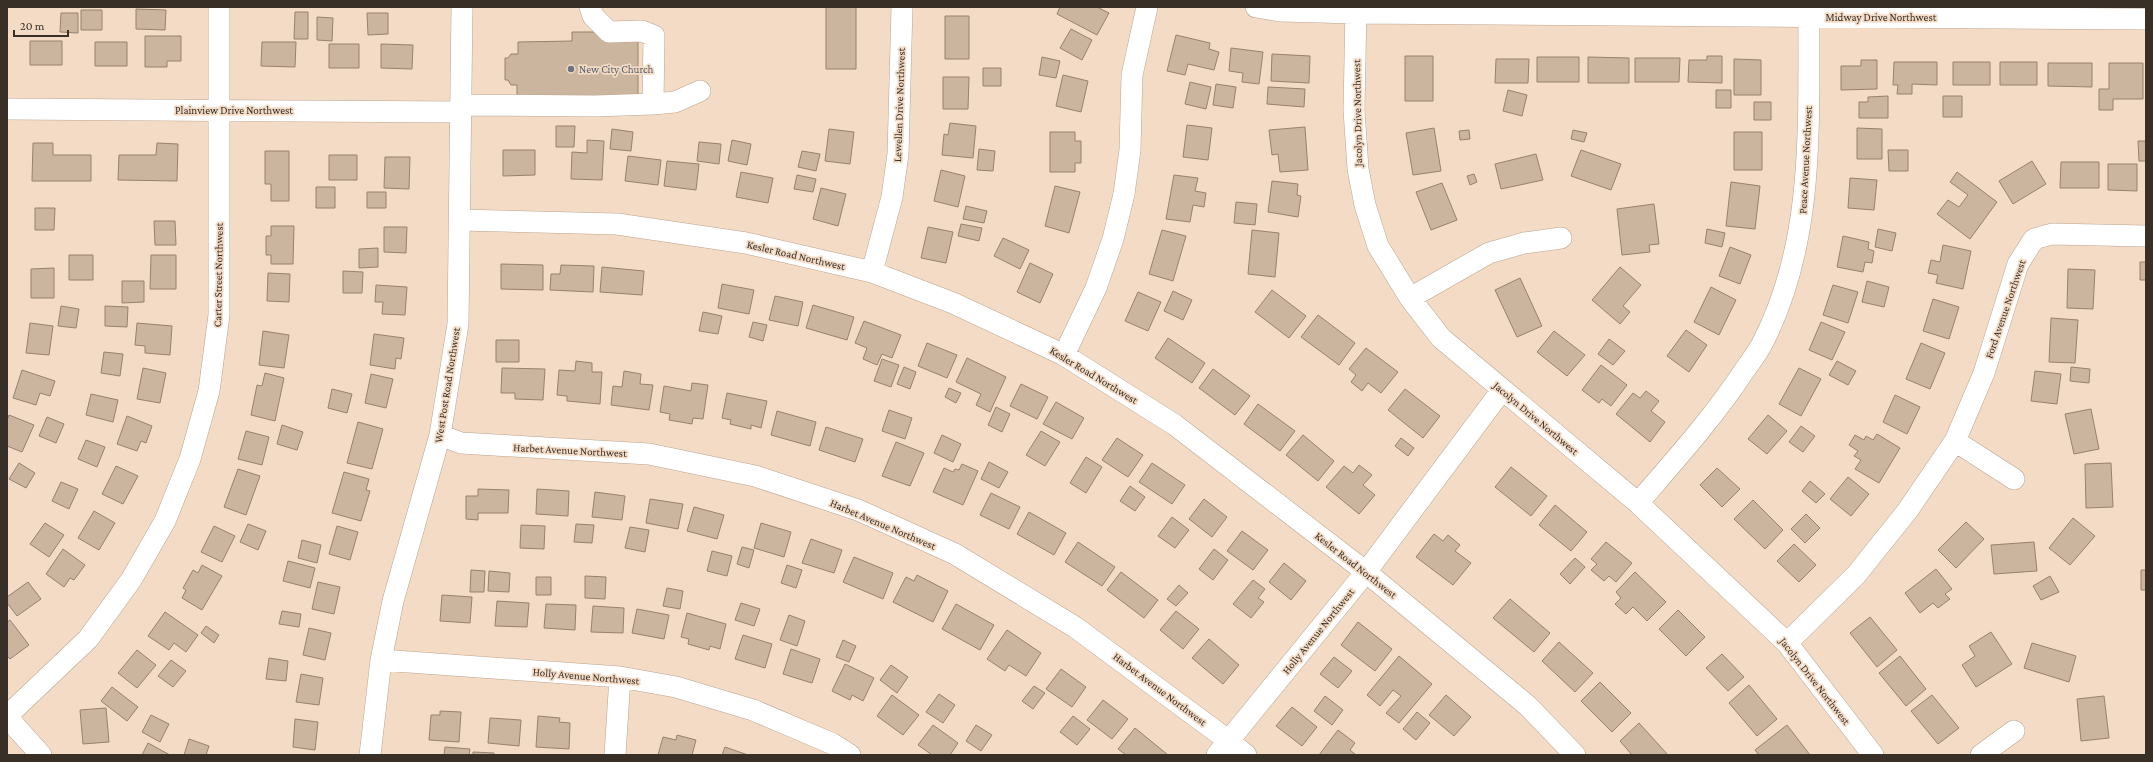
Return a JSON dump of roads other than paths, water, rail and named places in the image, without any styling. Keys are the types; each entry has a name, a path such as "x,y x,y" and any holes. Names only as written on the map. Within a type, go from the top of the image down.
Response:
{"street":[{"name":"Carter Street Northwest","path":"7,717 88,639 127,586 165,521 190,459 209,391 219,316 219,7"},
{"path":"462,7 470,7"},
{"name":"West Post Road Northwest","path":"370,755 381,660 393,601 440,435 458,324 461,220 462,7"},
{"path":"590,7 593,16 609,32 642,31 654,36 653,104"},
{"name":"Lewellen Drive Northwest","path":"872,272 892,197 898,154 892,93 902,7"},
{"path":"1064,355 1096,288 1113,239 1124,194 1130,150 1132,75 1147,7"},
{"name":"Midway Drive Northwest","path":"1256,7 1280,11 1356,10 2023,13 2146,19"},
{"name":"Jacolyn Drive Northwest","path":"1356,10 1354,110 1358,169 1365,205 1378,246 1410,298 1441,338 1638,503 1787,643 1873,755"},
{"name":"Peace Avenue Northwest","path":"1638,503 1697,435 1731,391 1764,341 1786,288 1802,222 1807,160 1809,12"},
{"name":"Plainview Drive Northwest","path":"7,109 461,109 595,106 675,102 700,91"},
{"name":"Kesler Road Northwest","path":"461,220 617,224 746,243 872,272 952,303 1064,355 1175,425 1366,572 1528,706 1575,755"},
{"name":"Ford Avenue Northwest","path":"1787,643 1856,575 1908,510 1955,442 1984,373 2018,264 2034,239 2052,234 2146,236"},
{"path":"1410,298 1489,253 1524,242 1561,238"},
{"name":"Holly Avenue Northwest","path":"1223,748 1366,572 1502,390"},
{"name":"Harbet Avenue Northwest","path":"440,435 461,443 649,454 755,476 858,510 955,554 1075,626 1223,748 1246,755"},
{"path":"1955,442 2014,478"},
{"name":"Holly Avenue Northwest","path":"381,660 620,677 676,687 753,710 833,744 850,755"},
{"path":"614,755 620,677"},
{"path":"7,717 41,755"},
{"path":"1981,755 2014,731"}],"place":[{"name":"New City Church","path":"571,69"}]}
